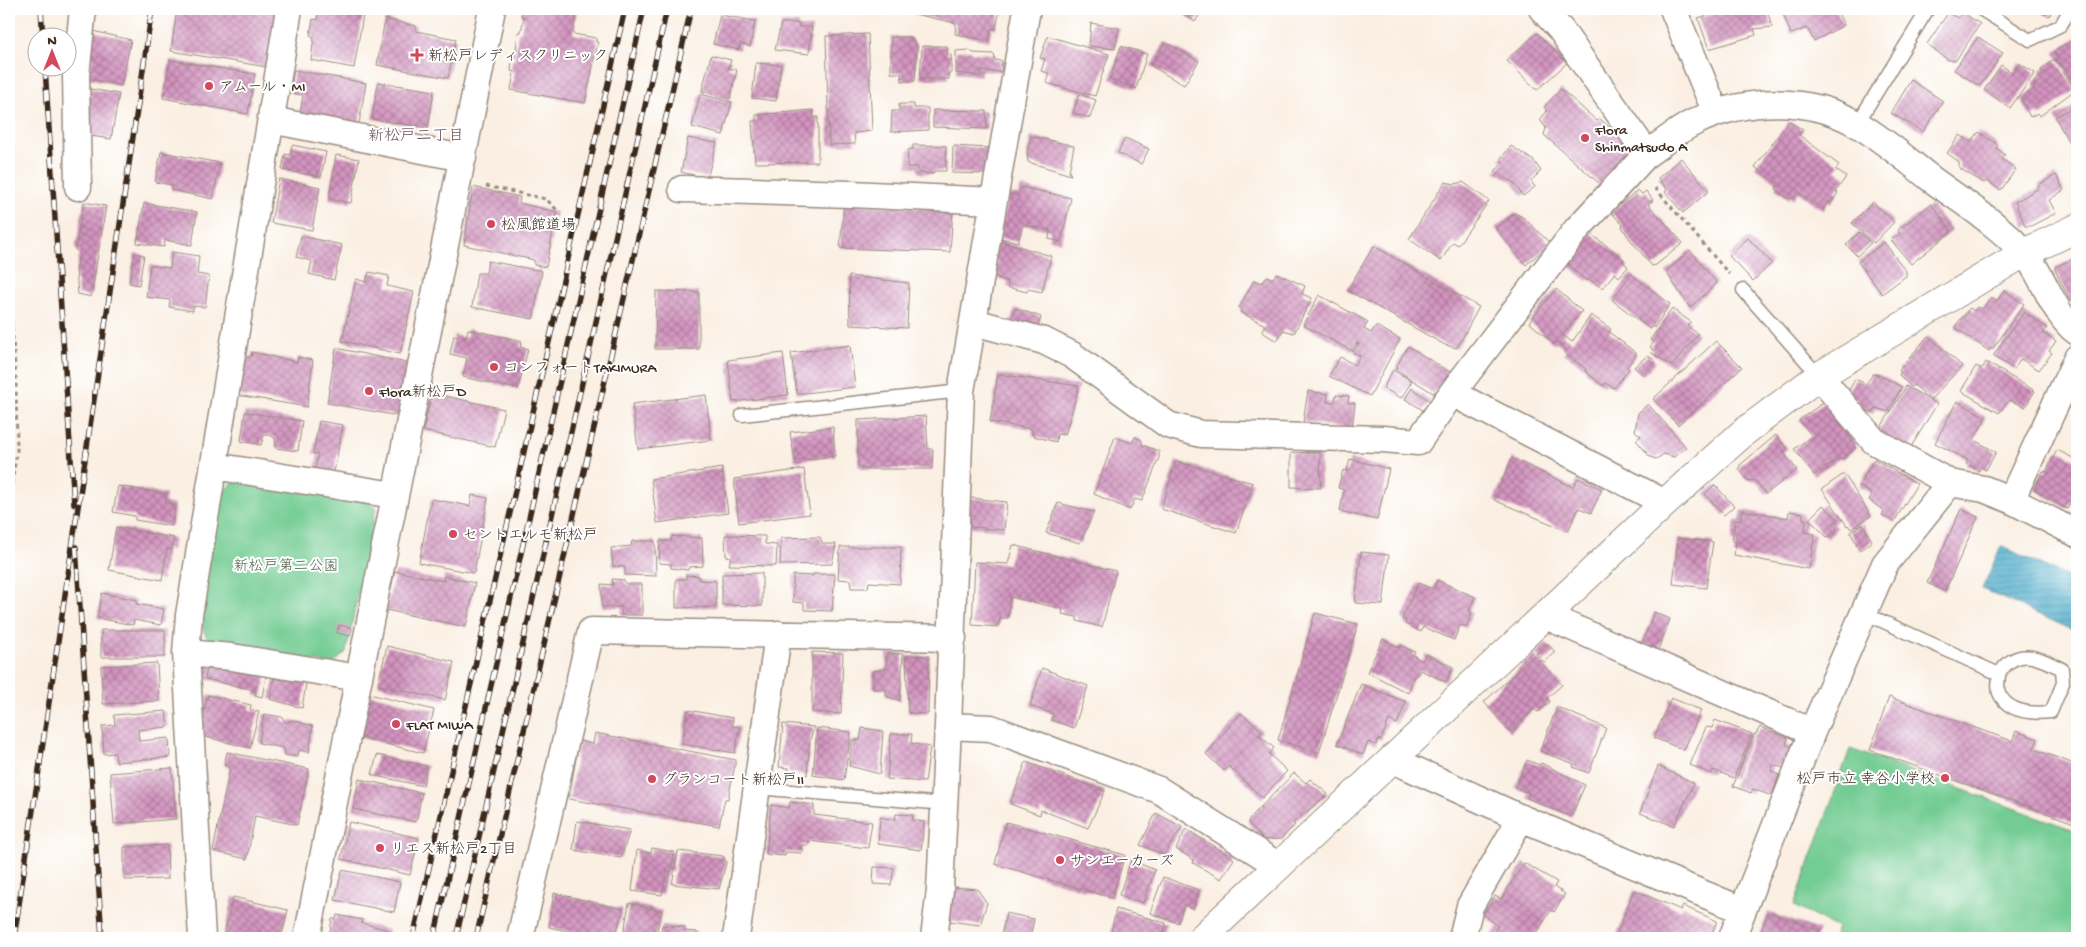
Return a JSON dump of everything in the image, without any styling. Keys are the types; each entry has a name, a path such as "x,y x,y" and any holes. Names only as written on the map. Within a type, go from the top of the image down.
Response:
{"street":[{"path":"78,187 76,75 83,9"},
{"path":"202,938 186,653 189,615 289,9"},
{"path":"307,938 492,9"},
{"path":"934,938 940,890 953,638 961,391 1027,9"},
{"path":"1542,9 1561,30 1642,160"},
{"path":"1673,9 1716,113"},
{"path":"974,322 1044,340 1072,355 1168,426 1201,434 1383,438 1418,442 1452,393 1577,229 1642,160 1696,121 1716,113 1769,103 1798,103 1823,110 1857,124 1988,221 2024,253 2035,267 2067,324 2077,332"},
{"path":"271,120 461,169"},
{"path":"682,189 994,201"},
{"path":"1202,938 1665,503 1744,432 1818,376 2024,253 2077,228"},
{"path":"2011,500 2077,358"},
{"path":"1818,376 1874,441 1950,483 1984,489 2011,500 2077,534"},
{"path":"1452,393 1665,503"},
{"path":"214,466 394,495"},
{"path":"1732,938 1812,732 1885,564 1950,483"},
{"path":"1546,616 1812,732"},
{"path":"520,938 591,631 953,638"},
{"path":"736,938 778,634"},
{"path":"186,653 232,657 359,678"},
{"path":"948,726 991,728 1159,790 1279,866"},
{"path":"1393,760 1521,818 1742,910"},
{"path":"1462,938 1470,906 1521,818"}],"lane":[{"path":"1857,124 1928,9"},
{"path":"1980,9 2030,40 2061,25 2070,9"},
{"path":"1742,290 1818,376"},
{"path":"742,415 961,391"},
{"path":"1864,613 1999,674"},
{"path":"2023,655 2046,660 2062,669 2063,683 2051,712 2031,714 2007,705 1998,692 1999,674 2006,662 2023,655"},
{"path":"756,788 944,804"}],"path":[{"path":"1642,160 1742,290"},
{"path":"461,169 546,199 558,211"},
{"path":"9,280 16,381 17,450 9,503"}],"green space":[{"name":"新松戸第二公園","path":"233,482 370,502 376,508 346,652 333,664 210,643 204,632 201,614 220,495"},
{"path":"1850,749 2077,831 2077,938 1833,938 1837,928 1794,906"}],"water":[{"path":"2001,546 2077,581 2077,632 1982,589"}],"building":[{"path":"177,9 282,9 273,68 171,51"},
{"path":"319,9 364,9 354,68 311,60 314,37 310,35 313,19 317,20"},
{"path":"523,9 577,9 573,34 596,38 596,42 598,42 585,103 511,90 514,72 511,71 512,60 515,59 518,32 521,32 524,17 521,16"},
{"path":"1000,9 996,29 992,28 989,41 955,34 956,23 895,10"},
{"path":"1176,9 1203,9 1195,22"},
{"path":"1715,9 1767,9 1772,27 1754,29 1756,35 1709,49 1698,18 1715,13"},
{"path":"1781,9 1836,9 1844,25 1814,41 1807,28 1791,34"},
{"path":"2034,9 2054,9 2049,16"},
{"path":"1962,12 1980,24 1956,60 1948,60 1927,44 1948,13 1958,18"},
{"path":"720,15 755,21 750,47 740,43 739,50 713,44"},
{"path":"385,19 416,26 416,31 456,39 448,78 377,65"},
{"path":"781,23 799,23 799,27 812,27 809,54 775,50"},
{"path":"1091,23 1119,28 1115,49 1089,46"},
{"path":"93,31 131,40 121,86 88,78 93,56 88,54"},
{"path":"1537,33 1567,63 1537,90 1506,60"},
{"path":"868,34 872,131 854,133 855,144 829,145 826,36"},
{"path":"1048,36 1109,54 1095,96 1046,83 1049,73 1041,71 1045,59 1040,58"},
{"path":"891,37 911,37 917,46 915,81 902,81 901,73 891,73"},
{"path":"1978,37 2003,53 1980,86 1954,70"},
{"path":"2077,37 2077,90 2054,52"},
{"path":"1165,42 1199,61 1184,85 1151,66"},
{"path":"922,46 947,46 947,54 951,55 949,79 920,79"},
{"path":"1121,46 1147,54 1136,89 1110,79"},
{"path":"970,50 973,53 994,54 995,60 1002,61 1001,72 981,71 981,76 956,73 956,51"},
{"path":"711,55 731,60 728,68 737,70 730,99 702,91"},
{"path":"2055,59 2075,90 2040,116 2038,113 2030,117 2021,99 2035,88 2034,81 2043,75 2041,70"},
{"name":"アムール・MI","path":"170,60 255,74 248,114 163,98"},
{"path":"756,63 781,65 776,101 752,98"},
{"path":"2019,63 2035,73 2010,108 1984,90 2001,65 2013,73"},
{"path":"294,70 366,83 359,124 300,113 303,95 290,93"},
{"path":"1911,80 1943,101 1923,132 1891,113"},
{"path":"378,82 434,91 428,128 372,119"},
{"path":"90,89 119,94 111,139 84,135"},
{"name":"Flora Shinmatsudo A","path":"1561,89 1597,121 1600,119 1625,140 1622,145 1632,153 1600,184 1544,135 1546,128 1540,120 1547,111 1544,107"},
{"path":"700,94 732,102 723,135 692,127"},
{"path":"1079,94 1096,100 1090,118 1073,113"},
{"path":"899,104 914,104 914,108 928,108 928,130 891,132 892,111 899,111"},
{"path":"2077,105 2077,150 2074,152 2055,117"},
{"path":"813,110 814,118 818,117 818,162 755,163 752,121 756,121 756,115"},
{"path":"933,110 986,111 987,129 933,127"},
{"path":"1789,121 1803,130 1799,135 1839,165 1836,170 1846,177 1836,191 1838,193 1831,203 1828,201 1823,210 1798,192 1793,199 1791,197 1789,199 1776,189 1778,184 1755,167"},
{"path":"1979,132 1998,145 1996,148 2005,155 2002,159 2016,169 2001,190 1987,181 1984,183 1959,168 1959,162 1947,153 1960,135 1971,142"},
{"path":"1031,136 1074,146 1069,171 1071,175 1028,162 1027,153"},
{"path":"688,138 717,143 707,178 681,172"},
{"path":"1125,138 1149,149 1141,164 1118,153"},
{"path":"292,145 326,152 321,177 282,170 285,154 290,155"},
{"path":"913,145 946,146 946,171 934,171 933,174 919,173 917,167 907,167 908,150 913,149"},
{"path":"953,146 989,148 989,174 952,173"},
{"path":"1511,146 1534,161 1541,171 1531,181 1535,187 1523,196 1514,183 1495,171 1504,163 1500,159"},
{"path":"161,152 220,163 213,199 171,190 172,185 155,182"},
{"path":"336,155 359,159 351,203 329,199"},
{"path":"1681,158 1709,191 1683,213 1665,192 1667,190 1658,178"},
{"path":"2056,175 2064,190 2049,200 2056,213 2031,226 2025,226 2015,202 2039,188 2038,185"},
{"path":"279,179 320,187 312,230 271,223"},
{"path":"1445,182 1455,184 1463,182 1489,201 1458,245 1453,242 1441,261 1409,239"},
{"path":"473,187 520,197 519,203 557,212 546,267 534,265 534,260 464,245"},
{"path":"1021,187 1071,198 1061,242 1049,239 1050,230 1023,225 1018,242 999,238 1008,194 1018,195"},
{"path":"1638,190 1642,194 1646,191 1653,200 1648,204 1683,243 1656,265 1652,266 1629,238 1622,227 1623,225 1611,212"},
{"path":"84,202 106,206 91,297 78,294 76,271 80,251 75,250"},
{"path":"1873,202 1894,222 1874,243 1852,223"},
{"path":"144,203 197,212 192,245 165,240 164,247 137,243"},
{"path":"844,203 953,210 950,252 840,248"},
{"path":"1931,204 1952,231 1911,264 1891,240 1900,234 1898,230"},
{"path":"1515,213 1524,218 1550,243 1526,265 1495,228"},
{"path":"1859,232 1871,243 1857,256 1846,245"},
{"path":"1590,233 1624,259 1623,261 1628,267 1619,277 1615,273 1602,288 1589,279 1587,281 1568,265 1570,264 1568,261"},
{"path":"301,236 342,245 334,280 309,274 312,261 296,257"},
{"path":"1748,238 1772,263 1753,281 1729,256"},
{"path":"997,240 1051,256 1042,292 1028,289 1027,292 1007,287 1008,282 993,276 997,261 993,260"},
{"path":"1884,242 1906,271 1906,276 1882,294 1858,262"},
{"path":"1374,246 1479,307 1457,348 1445,345 1347,290"},
{"path":"1690,250 1717,283 1690,308 1666,272"},
{"path":"172,252 199,256 197,274 209,276 205,307 193,306 193,311 169,307 170,300 146,297 150,265 170,268"},
{"path":"135,253 144,255 139,285 129,283"},
{"path":"2077,257 2077,299 2070,301 2055,267"},
{"path":"488,261 542,271 533,319 472,307 477,273 486,273"},
{"path":"369,272 389,276 387,286 414,292 400,354 342,341 356,279 366,282"},
{"path":"1276,273 1305,286 1302,294 1312,298 1294,333 1283,330 1277,341 1262,332 1265,325 1240,312 1242,309 1239,308 1254,280 1262,283 1267,276 1273,279"},
{"path":"1631,274 1670,304 1654,328 1652,326 1650,329 1612,300"},
{"path":"849,276 909,283 907,328 850,325"},
{"path":"1556,289 1582,311 1563,335 1572,342 1591,315 1611,329 1609,332 1636,353 1627,367 1629,369 1614,388 1605,383 1603,386 1585,371 1586,369 1564,353 1566,350 1557,342 1554,344 1529,322"},
{"path":"2004,290 2024,304 1992,350 1990,348 1989,351 1956,328 1956,325 1970,308 1974,311 1977,307 1982,309 1991,298 1997,301"},
{"path":"656,291 699,292 699,349 655,349"},
{"path":"1319,295 1368,322 1364,329 1371,333 1376,326 1400,339 1370,396 1329,376 1340,357 1355,365 1360,356 1353,352 1359,344 1357,343 1352,351 1303,325"},
{"path":"1015,308 1041,317 1037,329 1011,321"},
{"path":"1672,309 1691,322 1687,326 1698,334 1672,366 1652,353 1653,350 1650,347 1654,342 1650,340"},
{"path":"2024,312 2047,328 2043,333 2056,341 2049,351 2052,353 2039,370 2021,359 2014,369 1993,356"},
{"name":"コンフォートTAKIMURA","path":"468,329 522,341 520,347 528,349 518,389 463,377 467,358 450,354 454,335 466,338"},
{"path":"1928,336 1962,366 1931,399 1914,385 1911,387 1899,375 1901,372 1899,370"},
{"path":"1716,341 1742,367 1678,425 1653,399"},
{"path":"850,345 855,387 797,394 791,353"},
{"path":"1408,346 1451,373 1440,393 1436,391 1433,393 1395,369"},
{"name":"Flora新松戸D","path":"336,348 407,363 405,377 411,379 404,417 327,403"},
{"path":"252,352 297,362 298,357 313,360 307,407 237,395 243,357 251,357"},
{"path":"783,353 788,395 733,402 728,360"},
{"path":"1648,355 1656,362 1643,375 1634,367"},
{"path":"1986,362 2035,391 2025,407 2009,400 1999,413 1961,391 1976,366 1982,369"},
{"path":"1393,370 1412,381 1401,398 1383,388"},
{"path":"998,374 1079,386 1065,435 1057,434 1056,442 1033,436 1032,429 990,422"},
{"path":"1873,374 1880,375 1902,387 1888,412 1876,408 1873,413 1855,405 1858,400 1847,394 1855,379 1866,384"},
{"path":"1906,386 1937,404 1908,452 1877,434"},
{"path":"1412,388 1430,401 1423,410 1405,399"},
{"path":"1308,391 1328,394 1327,402 1335,402 1336,395 1349,396 1348,403 1355,403 1352,429 1303,422"},
{"path":"432,393 504,409 495,447 423,431"},
{"path":"706,395 711,440 638,449 632,404"},
{"path":"1957,401 1986,417 1974,440 1996,452 1986,470 1980,467 1979,471 1966,464 1968,460 1935,443"},
{"path":"1824,402 1855,443 1856,448 1843,459 1841,458 1814,475 1794,449 1812,436 1799,420"},
{"path":"1648,404 1686,447 1674,457 1664,454 1656,459 1650,457 1636,440 1641,436 1635,431 1638,413"},
{"path":"245,412 302,421 298,451 276,448 275,438 270,435 264,435 261,445 241,441"},
{"path":"926,416 928,449 933,449 932,469 864,469 858,466 858,420"},
{"path":"319,421 343,425 334,472 315,469 318,454 313,454"},
{"path":"833,427 835,456 795,461 790,432"},
{"path":"1776,435 1788,449 1783,452 1797,470 1766,494 1756,481 1747,480 1739,469 1740,465"},
{"path":"1115,437 1132,443 1135,437 1142,440 1142,445 1159,451 1159,458 1142,501 1135,499 1130,510 1094,494"},
{"path":"2057,450 2077,460 2077,490 2067,509 2034,489 2043,471 2046,472"},
{"path":"1320,452 1321,488 1291,487 1291,453"},
{"path":"1512,458 1573,487 1578,478 1602,489 1591,513 1579,508 1568,531 1494,500"},
{"path":"1350,459 1389,469 1377,520 1340,511 1344,490 1338,488 1343,470 1347,471"},
{"path":"1874,459 1917,484 1894,522 1882,515 1884,511 1869,500 1872,494 1859,486"},
{"path":"1176,461 1253,483 1236,533 1161,509"},
{"path":"722,468 728,513 657,523 651,479"},
{"path":"804,469 810,514 739,523 734,479"},
{"path":"1844,474 1871,516 1851,529 1822,489"},
{"path":"1715,485 1734,506 1724,515 1705,494"},
{"path":"118,486 166,494 165,503 175,505 172,526 135,520 135,516 113,512"},
{"name":"セントエルモ新松戸","path":"472,495 488,498 474,573 419,563 431,499 470,506"},
{"path":"963,497 1007,502 1004,530 960,526"},
{"path":"1058,503 1094,512 1080,543 1046,533"},
{"path":"1823,505 1838,519 1833,524 1837,528 1828,538 1809,519"},
{"path":"1961,509 1978,517 1945,591 1927,583"},
{"path":"1742,510 1788,518 1789,511 1803,513 1803,519 1806,520 1805,532 1815,534 1809,569 1734,555 1736,542 1732,541 1735,520 1740,521"},
{"path":"1863,524 1872,541 1860,550 1850,532"},
{"path":"116,527 174,538 172,550 167,549 162,580 109,570"},
{"path":"725,535 765,536 765,544 777,545 776,566 729,565 731,557 726,556"},
{"path":"672,536 702,538 703,566 689,567 688,570 671,568 671,564 659,563 660,541 671,541"},
{"path":"820,537 823,544 836,544 832,564 780,565 781,538"},
{"path":"1678,538 1713,542 1706,588 1673,584"},
{"path":"632,541 655,541 656,576 625,575 625,567 613,566 611,548 631,546"},
{"path":"1013,545 1116,571 1102,627 1077,621 1077,617 1062,614 1063,609 1010,597 1008,618 1000,618 998,627 972,625 975,562 1008,564"},
{"path":"840,547 901,547 900,584 869,582 868,588 851,588 850,580 838,579"},
{"path":"1361,552 1389,555 1383,605 1355,603"},
{"path":"395,571 443,581 444,576 475,583 466,627 386,610"},
{"path":"762,573 762,606 722,605 722,574"},
{"path":"813,574 835,574 832,611 804,610 804,603 793,602 793,575 813,576"},
{"path":"686,575 699,576 699,580 716,581 716,607 676,608 676,579 686,579"},
{"path":"612,579 624,580 626,584 642,584 642,615 621,615 622,607 602,607 601,584 613,585"},
{"path":"1437,580 1475,597 1469,611 1472,613 1466,627 1460,625 1454,640 1423,627 1421,632 1405,624 1406,621 1402,619 1418,583 1433,589"},
{"path":"102,593 137,600 136,604 164,609 161,625 134,620 133,625 97,618"},
{"path":"1654,612 1670,619 1658,650 1642,643"},
{"path":"1315,613 1358,624 1319,753 1278,740"},
{"path":"339,625 352,628 350,636 337,633"},
{"path":"101,630 165,630 165,657 101,657"},
{"path":"1383,639 1399,648 1400,645 1415,652 1413,655 1422,661 1426,654 1453,667 1446,682 1420,670 1417,676 1414,676 1408,693 1367,672"},
{"path":"1547,643 1555,652 1544,662 1536,654"},
{"path":"387,646 454,662 445,700 378,685"},
{"path":"812,652 843,653 841,714 812,712"},
{"path":"887,653 903,654 900,701 886,696 886,689 873,689 873,671 886,669"},
{"path":"1534,655 1562,685 1547,698 1550,702 1538,712 1534,709 1510,732 1484,702"},
{"path":"906,656 929,656 928,714 908,713"},
{"path":"209,658 267,672 262,697 255,695 255,690 205,679"},
{"path":"157,663 159,701 103,704 101,666"},
{"path":"1042,668 1088,686 1074,728 1051,720 1053,714 1030,706"},
{"path":"276,670 307,678 302,708 270,699"},
{"path":"1361,684 1406,702 1397,724 1389,720 1381,740 1378,739 1376,745 1368,742 1363,755 1337,744"},
{"name":"FLAT MIWA","path":"369,694 434,710 423,753 358,737"},
{"path":"208,695 251,705 250,710 259,711 250,748 198,735"},
{"path":"1889,697 2012,741 2016,731 2038,739 2034,749 2077,765 2077,824 1870,750"},
{"path":"1671,698 1701,710 1684,750 1654,738"},
{"path":"1557,707 1606,728 1589,773 1573,767 1574,764 1540,751"},
{"path":"688,710 733,718 732,726 740,727 735,753 682,744"},
{"path":"166,711 168,727 138,730 139,741 169,738 170,757 116,762 115,753 104,754 102,726 115,725 114,715"},
{"path":"1241,713 1262,731 1259,735 1274,748 1269,754 1287,771 1262,798 1229,766 1224,771 1206,754"},
{"path":"264,714 282,717 286,723 292,720 313,726 309,752 299,750 298,757 285,755 284,748 259,743"},
{"path":"1715,720 1752,734 1734,778 1713,770 1712,774 1690,765 1706,727 1712,728"},
{"path":"783,724 814,727 810,740 807,775 788,773 789,768 779,767"},
{"path":"1760,727 1788,738 1786,745 1793,747 1784,768 1773,765 1771,771 1779,775 1772,796 1753,789 1751,793 1733,786 1754,734 1756,734"},
{"path":"817,728 851,732 844,780 813,775"},
{"path":"862,728 883,731 880,774 849,766 852,740 860,740"},
{"name":"グランコート新松戸II","path":"595,733 736,760 728,799 725,799 719,826 569,799 579,741 593,744"},
{"path":"891,734 912,734 911,743 930,747 925,782 887,779"},
{"path":"227,752 309,769 297,825 255,816 247,859 213,851 230,767 224,765"},
{"path":"377,755 427,766 423,786 372,775"},
{"path":"1527,760 1539,765 1541,763 1585,785 1571,817 1527,798 1529,793 1515,788"},
{"path":"1026,762 1105,791 1088,828 1041,810 1040,815 1010,804"},
{"path":"1658,766 1694,783 1674,826 1640,813"},
{"path":"172,768 176,819 114,824 110,773"},
{"path":"1294,773 1306,783 1310,779 1328,794 1293,823 1295,825 1281,839 1264,840 1248,823 1249,819"},
{"path":"359,779 422,793 416,822 353,809"},
{"path":"790,802 814,805 814,815 872,822 868,848 809,841 808,845 802,845 802,853 786,852 785,856 766,854 771,805 789,808"},
{"path":"1156,813 1182,827 1164,855 1140,845"},
{"path":"896,814 913,815 912,820 924,822 921,850 878,844 880,817 895,820"},
{"path":"577,821 630,830 621,858 573,850"},
{"name":"リエス新松戸2丁目","path":"349,822 419,838 410,875 341,859"},
{"name":"サンエーカーズ","path":"1006,822 1125,855 1112,898 995,864"},
{"path":"1186,829 1234,859 1221,879 1193,863 1194,860 1176,849"},
{"path":"167,845 168,879 124,880 124,847"},
{"path":"652,848 674,852 672,871 667,871 662,895 632,891 637,850 651,853"},
{"path":"678,851 723,856 726,863 719,889 672,884"},
{"path":"1131,860 1155,870 1143,903 1119,895"},
{"path":"1524,863 1557,882 1554,887 1565,894 1554,912 1551,910 1534,938 1490,938 1498,926 1483,914 1495,896 1501,899"},
{"path":"874,867 894,868 891,885 873,884"},
{"path":"342,870 400,882 394,912 335,900"},
{"path":"1163,877 1199,890 1193,909 1184,905 1178,923 1150,913"},
{"path":"952,887 977,889 987,903 980,925 948,921"},
{"path":"1634,890 1681,910 1683,906 1717,921 1710,938 1629,938 1617,934"},
{"path":"554,893 623,909 615,938 600,938 549,927"},
{"path":"233,897 288,910 281,938 223,938"},
{"path":"629,903 662,911 655,938 623,938"},
{"path":"1116,909 1166,923 1163,938 1110,937"},
{"path":"1768,912 1819,930 1815,938 1759,938"},
{"path":"1006,913 1034,919 1030,938 1001,937"},
{"path":"337,915 362,920 361,923 389,930 387,938 329,938 332,919 336,919"},
{"path":"662,925 685,927 684,931 697,932 697,935 709,938 660,938"}],"railway":[{"path":"41,9 42,28"},
{"path":"14,938 152,9"},
{"path":"413,938 625,9"},
{"path":"434,938 644,9"},
{"path":"456,938 667,9"},
{"path":"476,938 691,9"},
{"path":"46,78 74,504"},
{"path":"76,547 102,938"}],"place":[{"name":"新松戸レディスクリニック","path":"417,55"},
{"name":"アムール・MI","path":"209,86"},
{"name":"Flora Shinmatsudo A","path":"1585,138"},
{"name":"松風館道場","path":"491,224"},
{"name":"コンフォートTAKIMURA","path":"494,367"},
{"name":"Flora新松戸D","path":"369,391"},
{"name":"セントエルモ新松戸","path":"453,534"},
{"name":"FLAT MIWA","path":"396,724"},
{"name":"松戸市立 幸谷小学校","path":"1945,778"},
{"name":"グランコート新松戸II","path":"652,779"},
{"name":"リエス新松戸2丁目","path":"380,848"},
{"name":"サンエーカーズ","path":"1060,860"}],"district":[{"name":"新松戸二丁目","path":"416,134"}]}
